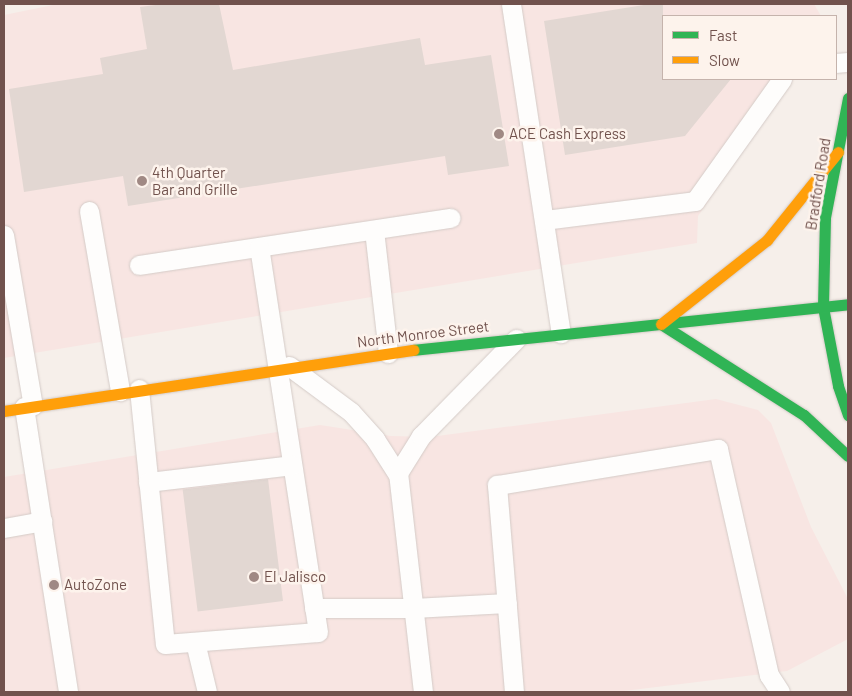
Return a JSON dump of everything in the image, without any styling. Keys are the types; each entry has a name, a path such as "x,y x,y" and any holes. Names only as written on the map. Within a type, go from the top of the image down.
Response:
{"main road":[{"name":"Bradford Road","path":"848,98 824,218 823,306 838,386 848,415"},
{"path":"838,152 767,240 739,265 661,324 788,404 848,456"},
{"name":"North Monroe Street","path":"4,411 120,391 388,353 561,333 848,304"}],"lane":[{"path":"511,4 561,333"},
{"path":"545,220 695,201 781,80"},
{"path":"89,211 120,391"},
{"path":"139,265 450,218"},
{"path":"374,230 388,353"},
{"path":"4,235 6,261 29,407 42,521 68,692"},
{"path":"139,389 165,644 318,632 292,465 284,367 259,247"},
{"path":"398,474 421,436 516,338"},
{"path":"284,367 351,412 375,439 398,474 423,692"},
{"path":"514,692 497,485 718,449 770,675 780,692"},
{"path":"148,482 292,465"},
{"path":"4,528 42,521"},
{"path":"314,608 413,608 507,603"},
{"path":"195,642 207,692"}],"shaded area":[{"path":"58,4 814,4 820,15 662,15 662,80 792,80 698,216 697,243 4,358 4,15"},
{"path":"716,399 758,410 771,423 811,527 848,599 848,639 787,671 616,692 4,692 4,477 320,425 391,436 430,437"}],"building":[{"path":"163,4 219,4 233,70 420,38 425,65 491,55 509,166 448,175 445,156 128,206 123,176 24,192 9,89 103,74 100,58 147,49 140,7"},
{"path":"650,4 663,4 662,80 730,80 685,136 565,155 544,21"},
{"path":"268,479 283,601 198,612 183,489"}],"traffic: fast":[{"path":"848,98 825,218 823,307 838,386 848,415"},
{"path":"413,350 848,304"},
{"path":"661,324 804,415 848,456"}],"traffic: slow":[{"path":"661,324 767,240 838,152"},
{"path":"4,411 413,350"}],"place":[{"name":"ACE Cash Express","path":"499,134"},
{"name":"4th Quarter Bar and Grille","path":"142,181"},
{"name":"El Jalisco","path":"254,577"},
{"name":"AutoZone","path":"54,585"}]}
